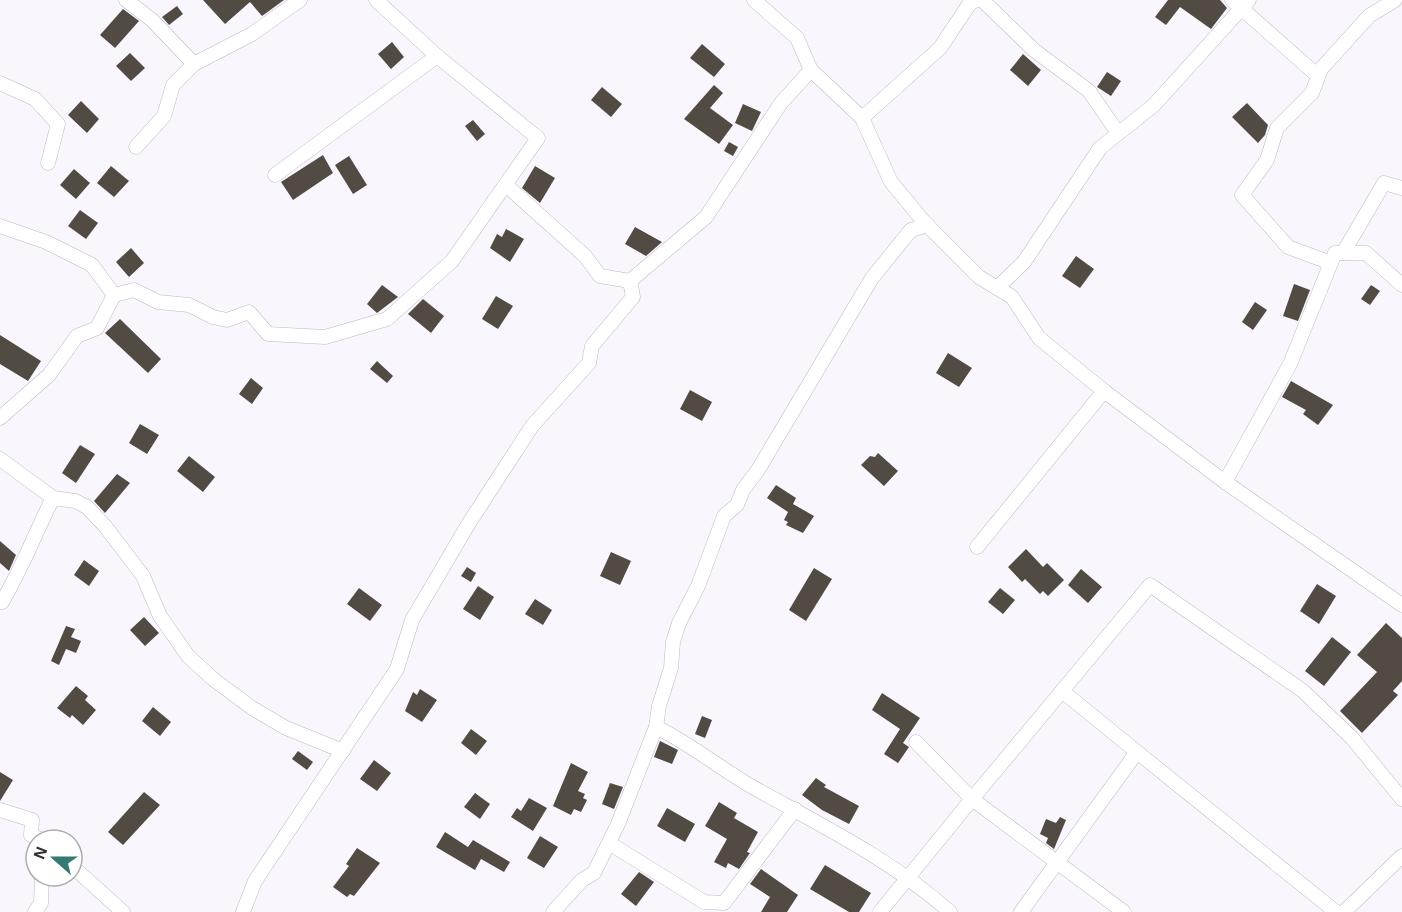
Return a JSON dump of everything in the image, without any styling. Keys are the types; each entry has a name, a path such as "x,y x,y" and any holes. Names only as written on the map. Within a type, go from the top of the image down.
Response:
{"street":[{"path":"126,0 152,20 194,64"},
{"path":"136,147 164,116 173,85 194,64 252,34 300,0"},
{"path":"0,418 49,375 77,336 97,328 114,295 134,290 158,302 189,305 213,317 227,320 249,312 268,334 325,337 387,319 452,261 538,138 437,56 376,0"},
{"path":"753,0 797,38 811,70 862,118 891,182 928,225 979,277 1012,297 1039,339 1225,482 1402,605"},
{"path":"862,118 940,48 970,3 980,0 1035,51 1089,92 1118,133"},
{"path":"1331,263 1288,247 1242,195 1266,160 1277,128 1312,93 1321,69 1369,16 1395,0"},
{"path":"997,288 1024,262 1100,148 1154,105 1241,3 1318,76"},
{"path":"276,175 437,56"},
{"path":"506,185 585,256 600,276 630,281 706,217 781,104 811,70"},
{"path":"0,83 35,99 58,124 48,163"},
{"path":"1343,253 1384,183 1402,188"},
{"path":"553,912 574,888 594,873 634,787 656,727 659,706 671,668 673,642 679,622 698,585 724,516 737,505 872,278 911,230 928,225"},
{"path":"0,226 46,242 92,265 114,295"},
{"path":"1225,482 1290,364 1335,253 1366,253 1402,285"},
{"path":"243,912 255,882 398,669 412,620 469,523 532,426 589,363 592,346 633,297 630,281"},
{"path":"977,547 1104,391"},
{"path":"0,459 53,498 75,501 87,507 105,526 143,576 160,616 188,656 213,678 252,708 286,728 343,751"},
{"path":"2,602 19,573 29,543 53,498"},
{"path":"880,912 1150,585 1303,691 1352,738 1402,799"},
{"path":"1062,691 1137,752 1346,911 1402,856"},
{"path":"656,727 680,739 730,774 795,809 908,879 950,912"},
{"path":"915,742 972,799 1124,912"},
{"path":"1021,912 1137,752"},
{"path":"609,843 704,902 724,903 795,809"},
{"path":"0,810 32,820 32,828"},
{"path":"84,877 123,912"},
{"path":"35,912 41,903 42,888"}],"building":[{"path":"203,0 284,0 262,16 250,2 225,24"},
{"path":"1168,0 1220,0 1227,8 1211,29 1180,7 1166,25 1155,17"},
{"path":"177,6 183,14 169,25 162,17"},
{"path":"123,9 139,21 115,48 100,35"},
{"path":"392,42 404,57 391,69 378,54"},
{"path":"702,44 725,64 714,77 690,58"},
{"path":"130,53 145,68 131,81 116,66"},
{"path":"1023,54 1041,70 1028,86 1010,70"},
{"path":"1107,72 1121,81 1111,96 1097,87"},
{"path":"714,85 723,93 710,108 733,125 719,144 684,119"},
{"path":"602,87 622,104 611,117 591,100"},
{"path":"81,101 99,119 87,133 68,115"},
{"path":"1247,103 1268,125 1265,135 1258,143 1232,117"},
{"path":"743,104 761,112 752,131 735,123"},
{"path":"473,120 485,134 477,141 465,126"},
{"path":"729,142 738,147 733,156 724,151"},
{"path":"323,155 333,173 293,200 281,182"},
{"path":"349,156 367,185 353,194 335,165"},
{"path":"111,166 129,181 114,197 97,183"},
{"path":"535,166 555,178 540,203 522,188"},
{"path":"74,169 90,183 76,199 60,185"},
{"path":"80,210 98,223 86,239 68,226"},
{"path":"635,227 662,242 646,256 625,244"},
{"path":"506,229 524,239 510,262 490,248 497,234 502,237"},
{"path":"131,248 144,263 129,277 116,262"},
{"path":"1076,256 1094,269 1080,288 1062,276"},
{"path":"1294,284 1310,290 1298,321 1283,316"},
{"path":"382,285 398,297 377,313 367,304"},
{"path":"1371,285 1380,291 1370,305 1361,299"},
{"path":"496,296 513,306 498,329 482,319"},
{"path":"423,299 444,316 431,333 408,314"},
{"path":"1255,302 1267,310 1253,330 1242,322"},
{"path":"120,319 161,359 148,373 105,333"},
{"path":"0,335 41,361 28,381 0,364"},
{"path":"948,353 972,368 959,387 936,373"},
{"path":"377,361 393,376 387,383 370,369"},
{"path":"251,378 263,388 252,404 239,394"},
{"path":"1291,381 1333,405 1318,425 1303,414 1306,410 1282,397"},
{"path":"690,390 712,402 702,421 680,409"},
{"path":"140,424 159,435 147,454 129,443"},
{"path":"80,445 95,454 76,483 62,473"},
{"path":"878,453 898,471 884,486 861,465 870,456 875,457"},
{"path":"189,456 215,477 203,492 177,471"},
{"path":"117,474 130,483 105,513 94,501"},
{"path":"776,485 796,498 793,504 814,516 803,533 786,525 788,522 784,520 788,512 767,498"},
{"path":"0,541 16,555 9,571 0,563"},
{"path":"1026,549 1043,567 1047,563 1064,580 1048,596 1043,591 1040,594 1025,579 1022,582 1008,567"},
{"path":"611,552 631,561 620,585 600,576"},
{"path":"84,560 99,571 89,586 74,575"},
{"path":"467,567 476,573 471,582 461,576"},
{"path":"814,568 832,579 806,621 789,610"},
{"path":"1081,569 1102,587 1088,603 1068,585"},
{"path":"1317,584 1336,596 1319,624 1300,611"},
{"path":"478,586 494,597 480,620 463,609"},
{"path":"359,588 382,605 370,621 347,604"},
{"path":"1000,588 1015,600 1003,614 988,602"},
{"path":"535,599 552,610 543,625 525,614"},
{"path":"144,617 159,633 145,646 130,630"},
{"path":"1386,623 1402,638 1402,681 1393,691 1398,695 1362,733 1340,711 1377,672 1357,655"},
{"path":"66,626 75,629 71,637 81,641 76,653 66,649 59,665 51,661"},
{"path":"1332,637 1351,652 1324,686 1305,671"},
{"path":"76,686 88,696 85,700 96,710 83,725 72,715 70,718 57,708"},
{"path":"420,689 437,700 422,722 405,711 413,692 417,695"},
{"path":"882,693 920,718 903,743 909,747 898,763 884,754 900,729 872,710"},
{"path":"153,707 171,722 160,736 142,721"},
{"path":"702,716 712,720 705,738 695,734"},
{"path":"471,729 487,741 476,755 461,743"},
{"path":"660,741 678,750 672,764 654,757"},
{"path":"298,751 313,762 307,770 292,759"},
{"path":"374,760 391,773 377,791 360,779"},
{"path":"571,763 588,772 578,791 585,794 583,798 587,800 581,812 574,809 571,815 553,806"},
{"path":"0,772 13,780 0,801"},
{"path":"816,778 826,785 824,787 859,806 849,824 822,810 802,795"},
{"path":"610,783 623,787 614,809 602,804"},
{"path":"144,792 160,805 123,845 108,832"},
{"path":"475,793 490,804 480,819 464,807"},
{"path":"529,798 547,808 533,831 511,817 517,808 521,811"},
{"path":"719,802 737,813 734,818 758,832 747,852 750,853 739,869 728,863 726,868 714,862 727,839 705,826"},
{"path":"667,808 695,824 685,842 657,826"},
{"path":"1060,817 1066,820 1054,849 1046,843 1048,838 1040,834 1046,819 1056,823"},
{"path":"445,832 468,847 473,840 510,862 504,872 481,859 475,870 436,847"},
{"path":"540,836 558,847 544,868 527,858"},
{"path":"357,848 380,863 354,896 350,894 347,897 333,887 349,866 346,864"},
{"path":"825,865 871,893 859,912 849,912 810,889"},
{"path":"761,869 798,895 787,912 761,912 770,897 750,884"},
{"path":"639,872 654,882 636,906 621,894"}]}
